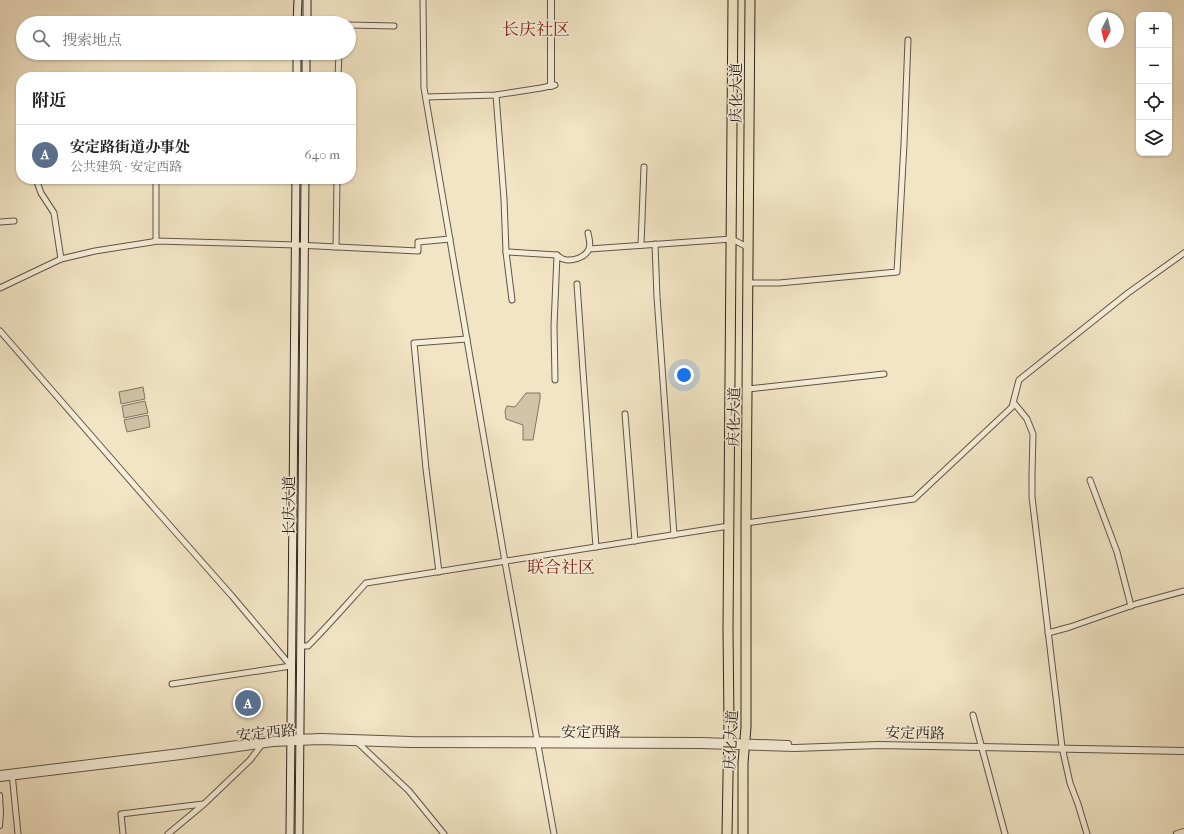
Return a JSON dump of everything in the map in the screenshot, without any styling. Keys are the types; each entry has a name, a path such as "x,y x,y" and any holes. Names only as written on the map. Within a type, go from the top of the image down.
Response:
{"highway":[{"name":"庆化大道","path":"727,834 733,0"},
{"name":"庆化大道","path":"743,834 743,763 746,727 750,0"}],"main road":[{"path":"297,16 298,0"},
{"path":"307,0 307,16"},
{"path":"297,60 297,72"},
{"path":"306,60 306,72"},
{"name":"长庆大道","path":"290,834 296,184"},
{"name":"长庆大道","path":"299,834 305,184"}],"street":[{"path":"423,0 424,88 505,562 554,834"},
{"path":"551,0 553,86"},
{"path":"553,86 555,0"},
{"path":"356,25 394,26"},
{"path":"748,283 779,282 897,272 908,40"},
{"path":"338,72 339,60"},
{"path":"426,97 496,95 553,86"},
{"path":"496,95 504,199 506,252 512,300"},
{"path":"641,245 644,168"},
{"path":"38,184 41,193 54,213 61,259"},
{"path":"156,184 156,241"},
{"path":"336,247 337,184"},
{"path":"0,222 14,221"},
{"path":"506,252 557,255 562,259 576,259 581,257 589,249 590,244 588,233"},
{"path":"0,288 61,259 95,251 156,241 304,245 418,251 418,242 450,239"},
{"path":"589,249 732,239 748,248"},
{"path":"655,244 674,535"},
{"path":"746,523 914,499 1012,407 1019,380 1128,293 1184,253"},
{"path":"555,380 554,326 557,255"},
{"path":"577,284 596,547"},
{"path":"0,331 292,666"},
{"path":"439,572 426,469 414,343 467,339"},
{"path":"748,389 884,374"},
{"path":"1014,403 1027,419 1033,434 1032,497 1062,747 1070,783 1087,834"},
{"path":"625,414 635,541"},
{"path":"1090,480 1117,552 1131,606"},
{"path":"301,646 308,646 366,583 729,526"},
{"path":"1048,633 1184,590"},
{"path":"172,684 292,666"},
{"path":"973,716 1005,834"},
{"name":"安定西路","path":"0,774 12,774 263,742 291,740 728,744 795,744 879,741 981,746 1184,747"},
{"path":"355,740 409,791 444,834"},
{"path":"168,834 204,804 250,760 263,742"},
{"name":"安定西路","path":"1062,747 1184,751"},
{"path":"12,774 18,834"},
{"name":"安定西路","path":"0,778 12,774"},
{"path":"0,795 0,826"},
{"path":"123,834 121,814 204,804"},
{"path":"1177,834 1184,832"}],"shaded area":[{"path":"143,387 145,399 121,404 119,392"},
{"path":"526,393 540,393 533,440 523,440 523,425 506,419 505,411 507,406 515,407"},
{"path":"145,401 148,413 124,418 122,406"},
{"path":"148,415 150,427 127,432 124,420"}],"place":[{"name":"安定路街道办事处","path":"248,703"}],"district":[{"name":"长庆社区","path":"536,29"},
{"name":"联合社区","path":"561,567"}]}
